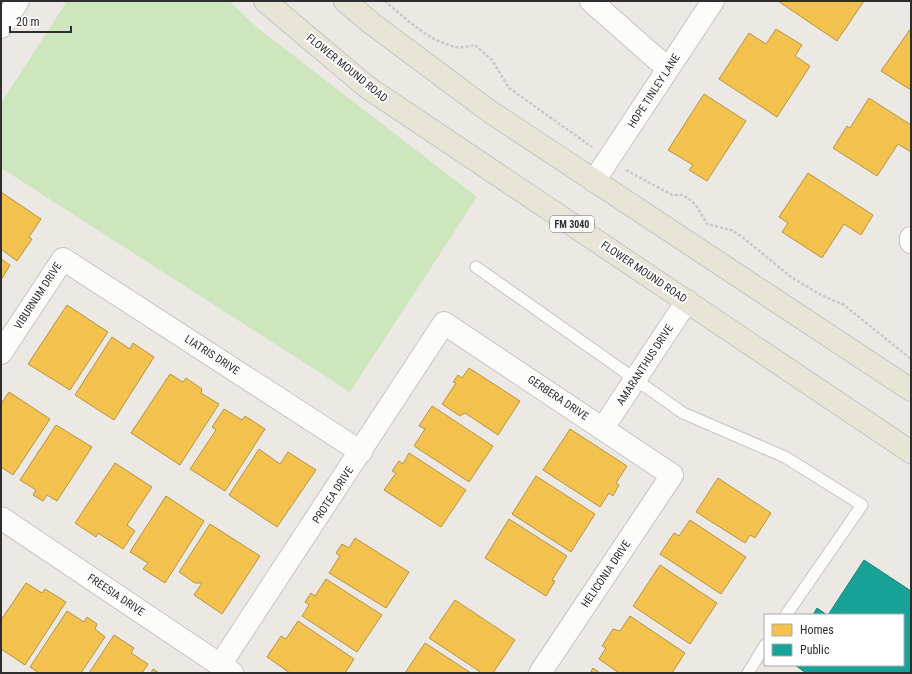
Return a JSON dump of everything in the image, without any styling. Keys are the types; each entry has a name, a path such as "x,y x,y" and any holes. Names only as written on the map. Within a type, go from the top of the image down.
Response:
{"main road":[{"name":"FLOWER MOUND ROAD","path":"265,1 367,87 911,452"},
{"path":"345,1 371,23 490,112 911,390"}],"street":[{"path":"1,27 18,1"},
{"path":"591,1 668,69"},
{"name":"HOPE TINLEY LANE","path":"594,181 713,1"},
{"name":"VIBURNUM DRIVE","path":"1,353 63,259"},
{"name":"LIATRIS DRIVE","path":"63,259 361,452"},
{"name":"AMARANTHUS DRIVE","path":"603,428 687,301"},
{"name":"PROTEA DRIVE","path":"226,669 444,322"},
{"name":"GERBERA DRIVE","path":"444,322 672,474"},
{"name":"HELICONIA DRIVE","path":"540,673 672,474"},
{"name":"FREESIA DRIVE","path":"1,518 226,669"}],"lane":[{"path":"476,267 636,378 683,413 786,457 862,505 787,614"},
{"path":"748,673 764,647"}],"path":[{"path":"385,1 415,27 438,40 457,47 475,46 492,60 510,88 560,126 632,175 672,195 682,195 688,198 696,205 707,224 731,230 741,236 791,277 821,295 844,305 911,359"}],"green space":[{"path":"67,1 229,1 259,29 477,197 350,392 1,168 1,103"}],"building: Homes":[{"path":"778,1 864,1 837,41"},
{"path":"911,28 911,90 881,71"},
{"path":"776,29 802,45 795,56 810,66 777,117 719,79 749,33 766,44"},
{"path":"704,94 746,121 707,181 689,170 693,165 668,150"},
{"path":"869,98 911,125 911,152 898,144 877,176 833,148 847,126 850,128"},
{"path":"808,173 873,215 861,235 844,224 822,258 782,232 788,223 779,217"},
{"path":"1,192 41,219 29,237 32,239 17,261 1,249"},
{"path":"1,259 10,265 1,280"},
{"path":"67,305 108,332 70,390 28,364"},
{"path":"112,337 130,349 133,343 154,357 114,420 75,395"},
{"path":"469,368 520,401 498,435 465,413 460,416 442,404 456,383 453,382 458,375 462,378"},
{"path":"170,374 183,382 186,378 202,389 201,393 219,404 180,465 131,433"},
{"path":"9,392 50,419 13,475 1,467 1,404"},
{"path":"432,406 493,446 469,482 414,446 425,429 419,426"},
{"path":"224,409 242,420 245,416 265,429 225,491 190,469 216,430 212,427"},
{"path":"56,425 92,447 57,501 47,495 43,501 33,495 36,490 20,480"},
{"path":"570,429 627,466 616,483 619,485 613,496 609,493 600,507 543,470"},
{"path":"259,449 280,464 288,452 316,470 277,527 229,495"},
{"path":"409,453 466,490 441,527 384,490 396,473 392,471 399,461 403,464"},
{"path":"115,463 152,487 127,525 135,531 123,549 98,533 96,537 75,523"},
{"path":"536,476 595,514 571,552 512,514"},
{"path":"718,478 771,513 755,538 750,535 745,543 696,512"},
{"path":"166,496 204,521 165,583 143,569 148,563 130,552"},
{"path":"509,519 567,556 552,580 555,581 546,596 485,558"},
{"path":"690,520 746,557 721,594 660,554 674,533 679,536"},
{"path":"210,524 260,556 222,614 194,595 202,583 195,583 179,572"},
{"path":"355,538 409,572 386,608 329,573 340,556 336,553 342,544 349,548"},
{"path":"660,565 717,603 690,644 633,606"},
{"path":"326,579 382,615 357,652 302,616 309,605 305,602 311,593 315,596"},
{"path":"26,583 42,593 45,589 66,602 25,665 1,649 1,620"},
{"path":"455,600 515,640 493,673 482,673 429,638"},
{"path":"67,611 84,622 87,617 97,624 95,629 105,637 81,673 39,673 30,667"},
{"path":"630,616 685,653 672,673 619,673 599,659 606,648 602,646 613,629 620,631"},
{"path":"298,621 354,659 345,673 290,673 267,657 281,636 286,639"},
{"path":"114,635 134,648 131,653 148,664 142,673 89,673"},
{"path":"425,643 471,673 405,673"},
{"path":"593,668 600,673 590,673"},
{"path":"153,669 159,673 151,673"}],"building: Public":[{"path":"864,560 911,591 911,673 806,673 796,666 904,666 904,614 829,614"},
{"path":"817,608 826,614 814,614"}]}
